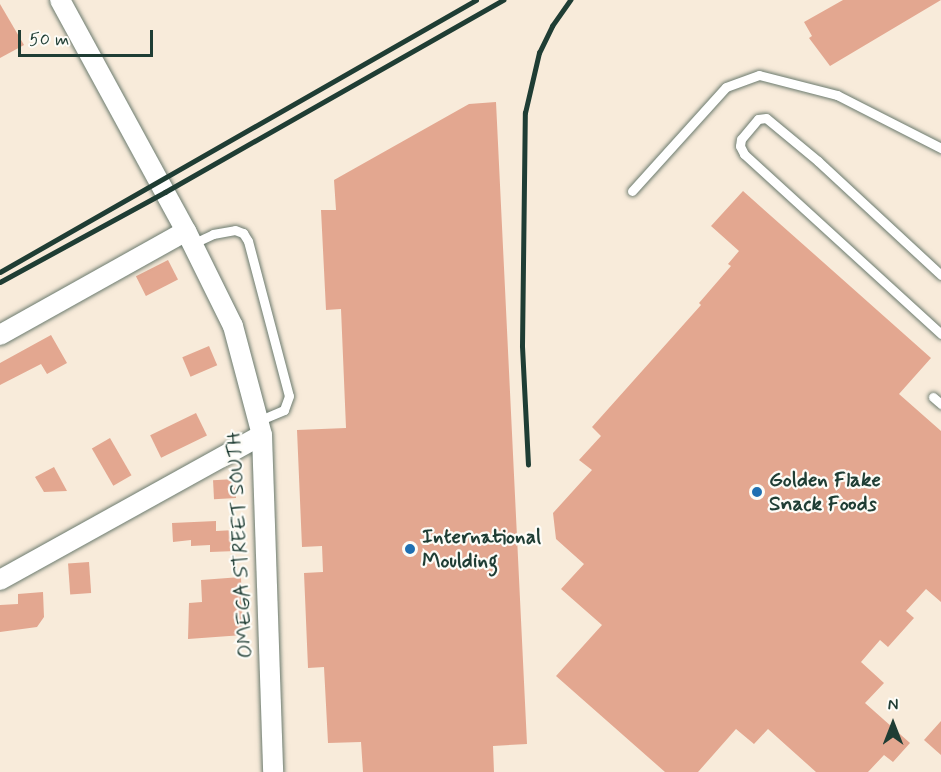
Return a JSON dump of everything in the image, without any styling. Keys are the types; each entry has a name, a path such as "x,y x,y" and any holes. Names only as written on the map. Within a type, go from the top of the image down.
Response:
{"street":[{"name":"OMEGA STREET SOUTH","path":"60,0 189,237 233,326 260,428 273,772"},
{"path":"0,335 189,237"},
{"path":"0,580 260,428"}],"lane":[{"path":"632,190 726,87 759,75 837,95 941,148"},
{"path":"941,275 818,161 766,118 758,119 741,139 740,146 744,154 941,334"},
{"path":"189,237 235,230 243,233 248,241 289,396 284,410 260,428"},
{"path":"933,397 941,404"}],"building":[{"path":"843,0 941,0 830,66 809,38 812,36 804,22"},
{"path":"0,4 24,45 0,58"},
{"name":"International Moulding","path":"496,102 527,744 493,746 494,772 363,772 361,742 328,743 324,667 308,668 304,573 323,572 322,546 302,547 297,430 346,428 341,309 326,310 321,210 336,210 334,180 469,104"},
{"name":"Golden Flake Snack Foods","path":"743,191 931,358 899,394 941,431 941,602 926,589 906,611 914,618 888,647 880,640 861,662 884,683 865,703 910,743 893,762 884,755 868,772 816,772 768,729 754,744 736,729 698,772 665,772 556,676 602,625 561,589 584,564 556,539 553,513 592,470 579,460 601,436 592,427 701,305 699,303 731,266 728,264 739,251 711,226"},
{"path":"168,260 178,280 146,296 136,276"},
{"path":"51,335 67,363 47,374 41,364 0,385 0,363"},
{"path":"209,346 217,365 191,377 182,357"},
{"path":"196,413 207,435 161,458 150,435"},
{"path":"110,438 132,475 113,486 92,449"},
{"path":"54,467 67,491 44,492 35,477"},
{"path":"235,479 236,498 214,499 213,480"},
{"path":"216,521 216,531 235,530 236,551 210,552 210,545 191,546 191,540 173,542 172,523"},
{"path":"89,562 91,593 70,594 68,563"},
{"path":"241,577 243,635 188,639 189,603 202,602 201,580"},
{"path":"43,592 44,617 37,627 0,632 0,605 18,604 18,594"},
{"path":"941,721 941,755 924,740"}],"railway":[{"path":"0,272 476,0"},
{"path":"0,282 165,192 503,0"},
{"path":"528,465 522,346 525,113 539,53 552,26 570,0"}],"place":[{"name":"Golden Flake Snack Foods","path":"757,492"},
{"name":"International Moulding","path":"410,549"}]}
